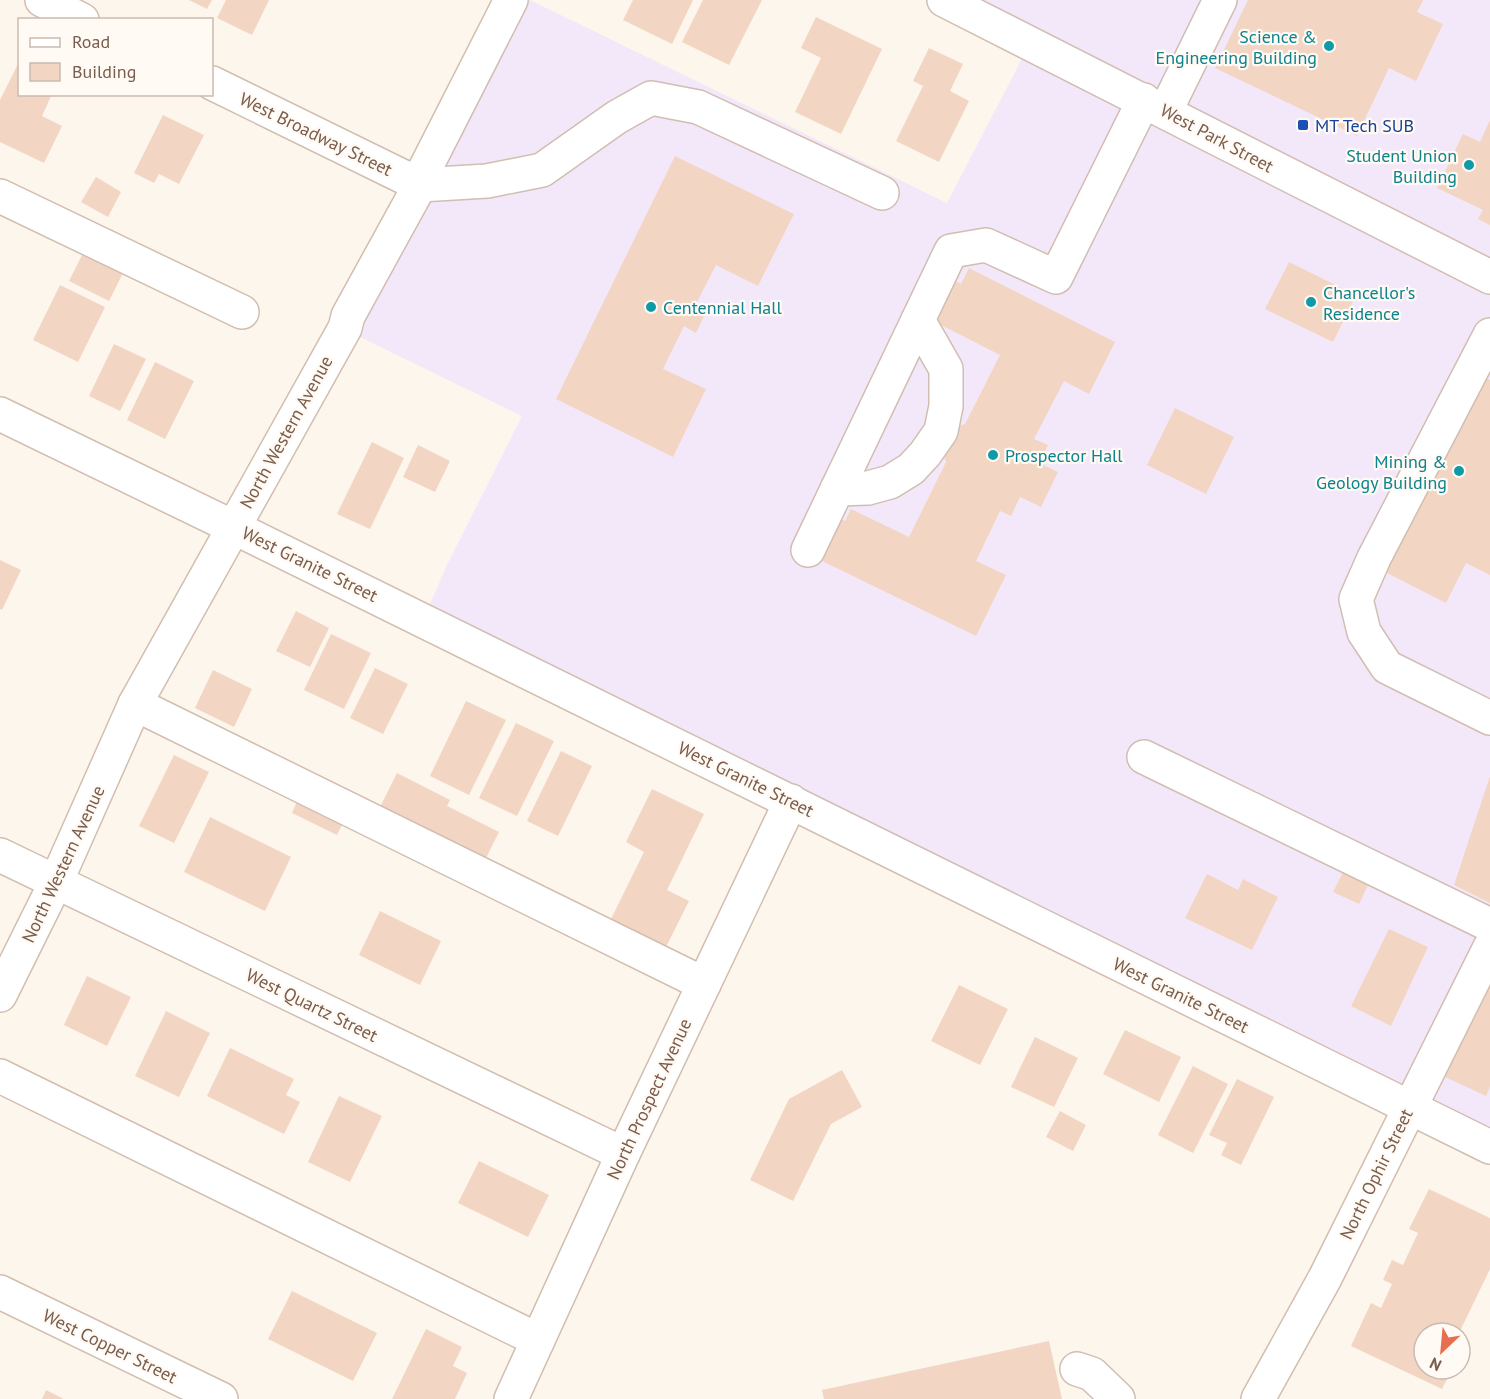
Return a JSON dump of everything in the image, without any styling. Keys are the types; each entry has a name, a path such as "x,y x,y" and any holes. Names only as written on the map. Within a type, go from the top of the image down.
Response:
{"street":[{"path":"42,0 78,18"},
{"name":"West Park Street","path":"944,0 1155,105 1490,277"},
{"path":"808,550 951,251 986,244 1056,277 1155,105 1220,0"},
{"name":"North Western Avenue","path":"0,995 56,882 135,704 345,328 348,316 420,185 425,169 506,2"},
{"name":"West Broadway Street","path":"213,83 420,185"},
{"path":"420,185 487,181 542,170 617,117 651,98 698,107 882,193"},
{"path":"0,196 242,312"},
{"path":"837,489 868,488 890,482 911,469 926,454 941,431 946,406 946,369 918,320"},
{"path":"1490,335 1374,558 1356,599 1364,632 1387,667 1490,718"},
{"name":"West Granite Street","path":"0,414 233,526 1490,1147"},
{"path":"135,704 704,984"},
{"path":"1144,757 1490,925"},
{"name":"North Prospect Avenue","path":"511,1399 623,1154 791,801"},
{"name":"West Quartz Street","path":"0,855 623,1154"},
{"name":"North Ophir Street","path":"1258,1399 1325,1278 1490,947"},
{"path":"0,1076 538,1340"},
{"name":"West Copper Street","path":"0,1292 221,1399"},
{"path":"1077,1369 1092,1374 1118,1399"}],"shaded area":[{"path":"511,0 530,0 947,203 1030,43 944,0 1490,0 1490,1147 423,620 446,567 522,416 354,334"}],"building":[{"path":"189,0 212,0 207,9"},
{"path":"226,0 269,0 252,35 217,18"},
{"path":"633,0 693,0 672,44 623,20"},
{"path":"703,0 762,0 729,65 682,42"},
{"name":"Science & Engineering Building","path":"1248,0 1423,0 1417,12 1443,24 1416,81 1389,68 1357,136 1215,68"},
{"path":"816,17 882,49 841,134 795,112 821,58 801,48"},
{"path":"929,48 963,64 950,91 969,101 939,162 896,141 923,86 913,81"},
{"path":"18,64 18,96 51,96 42,116 62,126 44,163 0,142 0,100"},
{"path":"163,115 204,135 179,184 159,174 154,183 134,173"},
{"name":"Student Union Building","path":"1490,120 1490,225 1478,219 1483,210 1437,188 1463,134 1480,142"},
{"name":"Centennial Hall","path":"675,156 794,214 758,286 716,265 696,304 707,310 696,333 684,326 663,369 706,389 673,457 556,399"},
{"path":"96,177 121,192 108,217 81,202"},
{"path":"84,251 124,271 109,301 69,281"},
{"name":"Chancellor's Residence","path":"1289,262 1356,295 1333,342 1265,309"},
{"name":"Prospector Hall","path":"969,268 1115,342 1089,394 1064,381 1034,439 1048,445 1039,463 1058,472 1041,507 1020,497 1011,516 1000,511 976,561 1006,575 976,636 816,558 836,517 845,521 851,509 909,537 946,462 941,448 951,428 965,424 1000,355 935,322 956,281 961,284"},
{"path":"60,285 105,307 78,362 33,340"},
{"path":"114,344 146,359 120,411 89,396"},
{"path":"155,362 194,381 165,439 127,420"},
{"name":"Mining & Geology Building","path":"1476,373 1490,380 1490,575 1466,563 1446,603 1379,569"},
{"path":"1175,408 1234,437 1206,494 1147,465"},
{"path":"372,442 404,458 370,529 337,514"},
{"path":"418,445 450,461 435,492 403,477"},
{"path":"0,560 21,570 2,610 0,609"},
{"path":"296,611 329,628 310,667 276,651"},
{"path":"331,634 371,653 344,709 304,690"},
{"path":"375,668 408,684 383,734 350,718"},
{"path":"213,670 252,689 234,727 195,708"},
{"path":"466,701 506,720 469,795 430,776"},
{"path":"516,723 554,741 517,816 479,798"},
{"path":"561,751 592,766 558,836 527,821"},
{"path":"174,755 209,772 174,843 139,826"},
{"path":"397,773 450,800 447,806 499,832 485,860 380,807"},
{"path":"1490,776 1490,903 1454,885"},
{"path":"652,789 704,814 667,890 689,901 665,949 610,921 644,852 626,842"},
{"path":"299,797 345,819 337,835 292,813"},
{"path":"210,817 291,857 265,911 184,872"},
{"path":"1344,870 1369,883 1359,904 1333,892"},
{"path":"1207,874 1238,890 1243,879 1278,897 1252,950 1185,918"},
{"path":"380,911 441,941 420,985 359,955"},
{"path":"1389,929 1428,947 1391,1026 1351,1006"},
{"path":"87,976 131,997 107,1046 64,1025"},
{"path":"1490,982 1490,1087 1486,1096 1445,1077"},
{"path":"959,985 1008,1009 980,1065 931,1041"},
{"path":"166,1011 210,1033 179,1097 135,1076"},
{"path":"1125,1030 1181,1057 1159,1102 1103,1074"},
{"path":"1035,1037 1078,1058 1054,1107 1011,1087"},
{"path":"230,1048 294,1079 286,1095 300,1102 284,1134 207,1096"},
{"path":"1193,1066 1228,1084 1193,1153 1158,1135"},
{"path":"842,1070 862,1107 831,1124 793,1201 750,1180 789,1099"},
{"path":"1237,1079 1274,1097 1241,1165 1221,1155 1227,1143 1209,1135"},
{"path":"339,1096 382,1116 350,1182 308,1162"},
{"path":"1060,1111 1086,1125 1073,1151 1046,1137"},
{"path":"479,1161 549,1195 528,1237 458,1203"},
{"path":"1429,1189 1490,1218 1490,1269 1465,1321 1412,1321 1412,1375 1351,1346 1371,1303 1381,1308 1392,1284 1383,1280 1392,1260 1403,1265 1418,1233 1409,1229"},
{"path":"292,1291 377,1333 353,1381 268,1339"},
{"path":"426,1329 462,1347 453,1366 467,1373 455,1399 392,1399"},
{"path":"1049,1341 1062,1399 824,1399 822,1390"},
{"path":"1425,1381 1446,1381 1442,1389"},
{"path":"46,1390 64,1399 42,1399"}],"place":[{"name":"Science & Engineering Building","path":"1329,46"},
{"name":"MT Tech SUB","path":"1303,125"},
{"name":"Student Union Building","path":"1469,165"},
{"name":"Chancellor's Residence","path":"1311,302"},
{"name":"Centennial Hall","path":"651,307"},
{"name":"Prospector Hall","path":"993,455"},
{"name":"Mining & Geology Building","path":"1459,471"}]}
